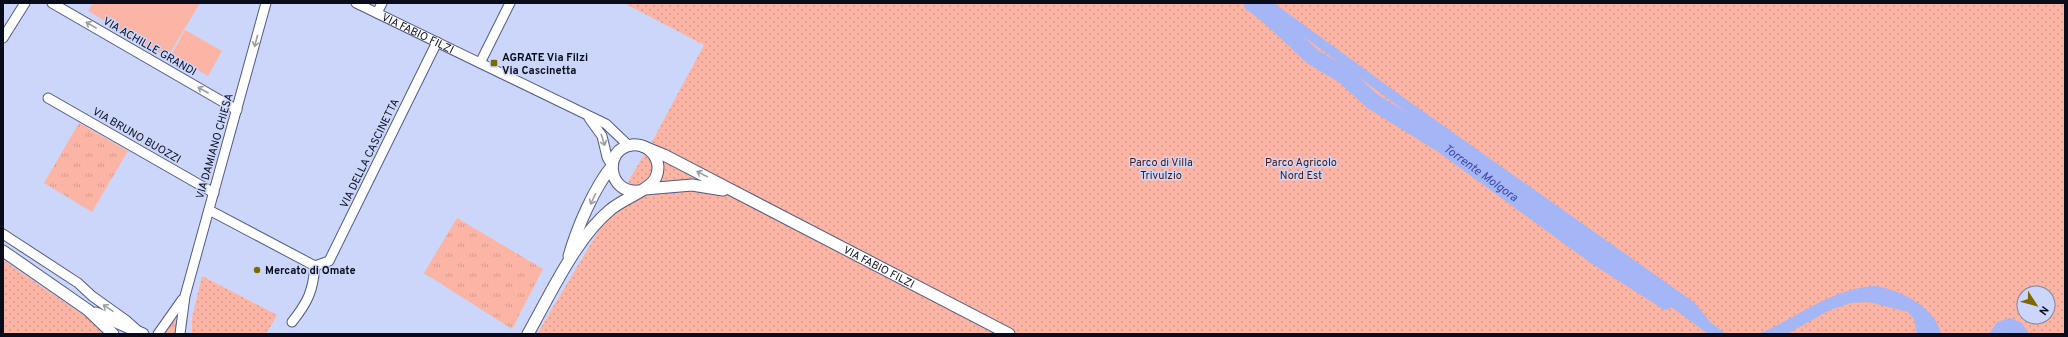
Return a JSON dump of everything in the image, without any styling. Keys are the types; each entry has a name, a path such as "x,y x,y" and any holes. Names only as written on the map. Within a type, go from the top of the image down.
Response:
{"street":[{"path":"3,38 25,3"},
{"name":"VIA ACHILLE GRANDI","path":"52,3 237,110"},
{"name":"VIA DAMIANO CHIESA","path":"180,334 185,296 266,3"},
{"name":"VIA FABIO FILZI","path":"356,3 588,117 610,126 629,146"},
{"path":"377,13 382,3"},
{"path":"480,63 510,3"},
{"name":"VIA DELLA CASCINETTA","path":"315,266 329,261 437,42"},
{"name":"VIA BRUNO BUOZZI","path":"48,98 214,193"},
{"name":"VIA FABIO FILZI","path":"588,117 602,136 607,157 612,166"},
{"path":"528,334 565,268 600,218 656,179 658,167 653,154 642,146 629,146 617,153 612,166 602,181 577,231 565,268"},
{"name":"VIA FABIO FILZI","path":"642,146 664,155 748,200 1009,334"},
{"path":"612,166 613,177 619,185 628,190 641,190"},
{"name":"VIA FABIO FILZI","path":"641,190 682,185 701,185 720,189 748,200"},
{"path":"209,210 315,266 313,286 305,306 292,322"},
{"path":"3,234 78,283 92,296 141,333"},
{"path":"3,251 88,310 113,334"},
{"name":"VIA DAMIANO CHIESA","path":"158,334 185,296"},
{"path":"88,310 141,333"}],"green space":[{"path":"93,3 200,3 167,58 88,11"},
{"name":"Parco Agricolo Nord Est","path":"624,3 2065,3 2065,334 537,334 653,140 704,45"},
{"path":"185,30 222,51 208,76 171,55"},
{"path":"79,123 128,151 92,212 44,183"},
{"path":"457,218 543,269 512,329 424,273"},
{"path":"3,260 98,325 105,334 3,334"},
{"path":"202,276 277,315 266,334 192,334 192,318"},
{"path":"175,320 179,320 177,334 161,334"}],"water":[{"name":"Torrente Molgora","path":"1258,3 1274,3 1407,100 1695,303 1710,322 1726,334 1708,334"},
{"path":"1876,286 1886,288 1916,301 1932,315 1941,334 1917,334 1914,319 1908,312 1869,302 1851,303 1830,310 1787,334 1758,334 1829,298 1844,292"},
{"path":"2010,318 2016,320 2016,325 2023,325 2029,334 1989,334 1997,322"}],"waterway":[{"name":"Torrente Molgora","path":"1252,3 1269,16 1313,57 1345,76 1372,101 1440,143 1594,255 1666,301"}],"place":[{"name":"AGRATE Via Filzi Via Cascinetta","path":"494,63"},
{"name":"Mercato di Omate","path":"257,270"}],"park label":[{"name":"Parco di Villa Trivulzio","path":"1161,168"}]}
